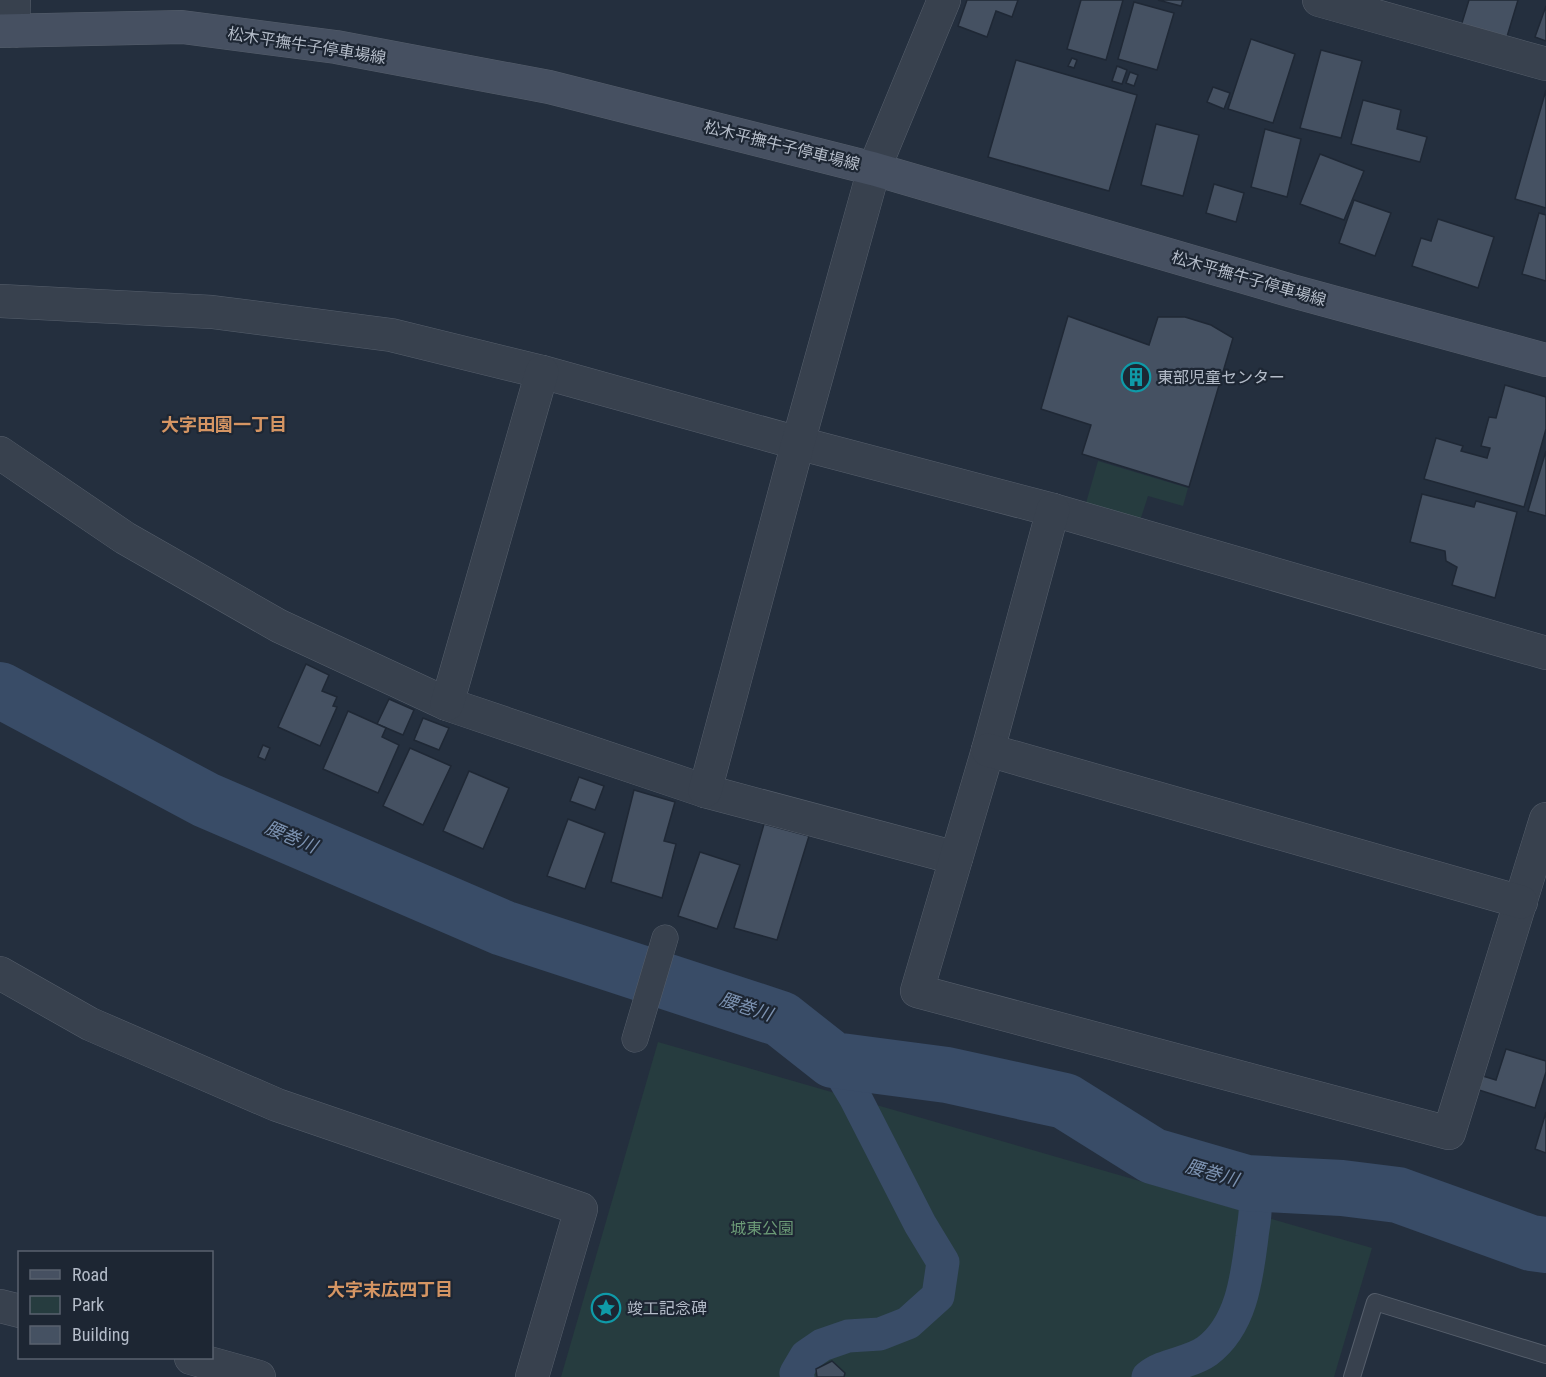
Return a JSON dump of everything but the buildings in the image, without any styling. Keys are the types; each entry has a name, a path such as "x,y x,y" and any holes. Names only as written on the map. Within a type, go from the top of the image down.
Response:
{"main road":[{"name":"松木平撫牛子停車場線","path":"9,20 182,27 336,47 549,87 874,169 1292,291 1546,360"}],"street":[{"path":"705,791 874,169 944,0"},
{"path":"1319,0 1546,64"},
{"path":"0,301 212,312 391,335 542,372 798,443 1053,510 1546,653"},
{"path":"447,704 542,372"},
{"path":"0,453 125,538 279,626 447,704 705,791 956,858"},
{"path":"1053,510 988,750 918,991 1449,1133 1546,819"},
{"path":"988,750 1521,902"},
{"path":"635,1039 665,938"},
{"path":"0,973 90,1024 277,1105 581,1209 532,1377"},
{"path":"0,1306 18,1310"},
{"path":"195,1359 259,1377"}],"lane":[{"path":"1352,1377 1375,1302 1546,1355"}],"green space":[{"path":"1098,461 1188,488 1183,506 1148,496 1139,524 1084,510"},
{"name":"城東公園","path":"658,1042 1372,1248 1334,1377 561,1377"}],"waterway":[{"name":"腰巻川","path":"0,690 206,800 503,928 781,1019 833,1060 947,1075 1065,1101 1153,1156 1246,1183 1342,1188 1398,1195 1531,1243 1546,1245"},
{"path":"798,1377 796,1373 806,1356 822,1345 848,1336 880,1334 908,1323 938,1296 943,1262 920,1224 855,1097 833,1060"},
{"path":"1148,1377 1207,1351 1228,1328 1241,1299 1245,1283 1255,1213 1254,1202 1246,1183"}],"place":[{"name":"東部児童センター","path":"1136,377"},
{"name":"竣工記念碑","path":"606,1308"}],"district":[{"name":"大字田園一丁目","path":"224,425"},
{"name":"大字末広四丁目","path":"390,1290"}]}
